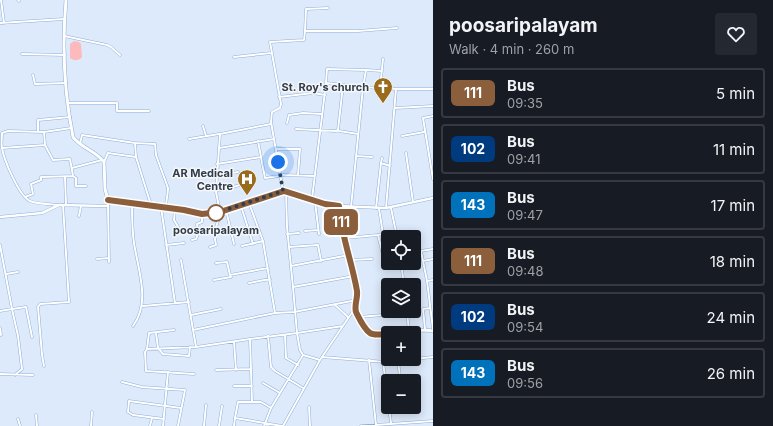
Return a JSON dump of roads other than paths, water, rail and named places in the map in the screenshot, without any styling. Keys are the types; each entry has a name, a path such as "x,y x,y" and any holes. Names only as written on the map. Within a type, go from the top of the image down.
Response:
{"main road":[{"path":"66,0 64,36 66,83 71,128 73,137 103,161 105,189 108,200 202,214 220,212 284,191 325,204 339,206 344,239 357,293 355,308 359,317 370,333 381,334"},
{"path":"421,330 433,330"}],"street":[{"path":"1,0 4,23"},
{"path":"320,360 303,354 300,350 297,333 284,191 271,124 272,112 281,106 270,42 304,40 306,10 328,8"},
{"path":"0,23 64,19"},
{"path":"305,31 358,31 397,28"},
{"path":"64,36 107,45 120,55"},
{"path":"234,57 272,53"},
{"path":"22,54 65,55"},
{"path":"380,88 383,59"},
{"path":"319,234 314,200 315,176 327,69 382,71"},
{"path":"351,207 366,70"},
{"path":"33,75 35,84 66,83"},
{"path":"326,83 396,89 433,89"},
{"path":"338,130 343,85"},
{"path":"386,208 396,89"},
{"path":"279,97 313,94 324,95"},
{"path":"68,103 117,103 117,111 149,111"},
{"path":"395,108 433,106"},
{"path":"287,123 289,115 303,113 322,114"},
{"path":"433,116 422,118 433,179"},
{"path":"38,131 38,120 70,117"},
{"path":"189,139 271,124"},
{"path":"203,126 206,136"},
{"path":"71,128 44,132 1,132 2,148 11,174 18,188 30,201 63,205 108,205"},
{"path":"296,129 338,130 358,134"},
{"path":"44,132 45,145 53,160 70,159 74,176 76,178 76,186 86,186"},
{"path":"402,136 424,132"},
{"path":"210,247 216,245 214,233 220,212 216,190 220,134"},
{"path":"80,144 82,135 136,143 155,144 156,155 168,188 166,208"},
{"path":"219,148 274,139"},
{"path":"258,142 265,178 280,176 283,174 315,176"},
{"path":"136,143 136,156 151,206"},
{"path":"2,148 45,145"},
{"path":"276,149 300,149 298,175"},
{"path":"72,168 103,161 108,153 136,156"},
{"path":"406,153 413,202"},
{"path":"356,156 372,157"},
{"path":"217,164 261,157"},
{"path":"344,239 383,234 377,208 382,158"},
{"path":"381,164 390,166"},
{"path":"217,176 238,172"},
{"path":"25,197 33,194 31,184 41,180 41,177 74,176"},
{"path":"44,366 38,307 40,304 69,302 63,205 65,177"},
{"path":"216,190 244,184"},
{"path":"339,206 391,208 433,198"},
{"path":"108,200 109,262"},
{"path":"250,202 263,241 275,313"},
{"path":"132,203 132,227 143,306 140,317 133,326"},
{"path":"0,217 42,213 63,205"},
{"path":"79,216 82,205"},
{"path":"241,206 253,244"},
{"path":"161,207 175,303"},
{"path":"391,208 396,230"},
{"path":"175,209 174,220 180,230 197,228"},
{"path":"226,210 234,244"},
{"path":"192,240 196,238 197,223 202,221 202,214"},
{"path":"304,231 318,230"},
{"path":"288,234 299,233"},
{"path":"378,235 381,247"},
{"path":"242,246 263,241"},
{"path":"166,245 184,243"},
{"path":"0,245 18,336 22,369 16,375"},
{"path":"289,247 318,245 321,261"},
{"path":"433,249 421,251 427,281 430,308 432,312 433,330"},
{"path":"291,266 349,255"},
{"path":"97,259 109,258"},
{"path":"350,260 372,259"},
{"path":"423,261 433,259"},
{"path":"181,260 196,347"},
{"path":"216,263 227,262 230,275"},
{"path":"214,280 231,277 230,275 268,268"},
{"path":"6,274 18,272"},
{"path":"293,287 354,276"},
{"path":"250,283 270,279"},
{"path":"427,281 433,280"},
{"path":"194,330 275,313 294,312 357,300"},
{"path":"143,306 189,302"},
{"path":"335,305 348,317"},
{"path":"0,311 26,307 32,337"},
{"path":"235,418 265,425 284,425 303,388 355,308"},
{"path":"425,330 422,309 430,308"},
{"path":"191,315 221,309"},
{"path":"359,317 381,315"},
{"path":"147,349 196,347 343,326"},
{"path":"0,328 2,335"},
{"path":"174,330 149,333 147,349 145,352 146,371 194,374"},
{"path":"156,332 158,348 164,354 189,356 190,347"},
{"path":"285,334 286,358 298,365"},
{"path":"268,336 271,367 288,380 303,388"},
{"path":"250,339 252,402"},
{"path":"234,342 236,370"},
{"path":"265,425 271,408 298,365 303,354"},
{"path":"322,357 381,361"},
{"path":"421,358 433,357"},
{"path":"369,360 376,425"},
{"path":"216,370 251,369"},
{"path":"163,426 168,372"},
{"path":"0,374 32,375"},
{"path":"122,382 142,387 185,390 178,426"},
{"path":"262,383 280,393"},
{"path":"234,386 252,386"},
{"path":"164,419 133,415 128,412 129,401 181,408"},
{"path":"234,426 238,402 261,402 271,408"},
{"path":"204,426 206,405"},
{"path":"219,426 222,406"},
{"path":"309,407 310,426"},
{"path":"91,426 92,412"},
{"path":"390,414 391,423"},
{"path":"36,415 37,426"},
{"path":"18,418 20,426"},
{"path":"150,426 152,418"},
{"path":"361,426 433,421"}],"place":[{"name":"St. Roy's church","path":"383,104"},
{"name":"AR Medical Centre","path":"247,196"},
{"name":"poosaripalayam","path":"216,213"}]}
